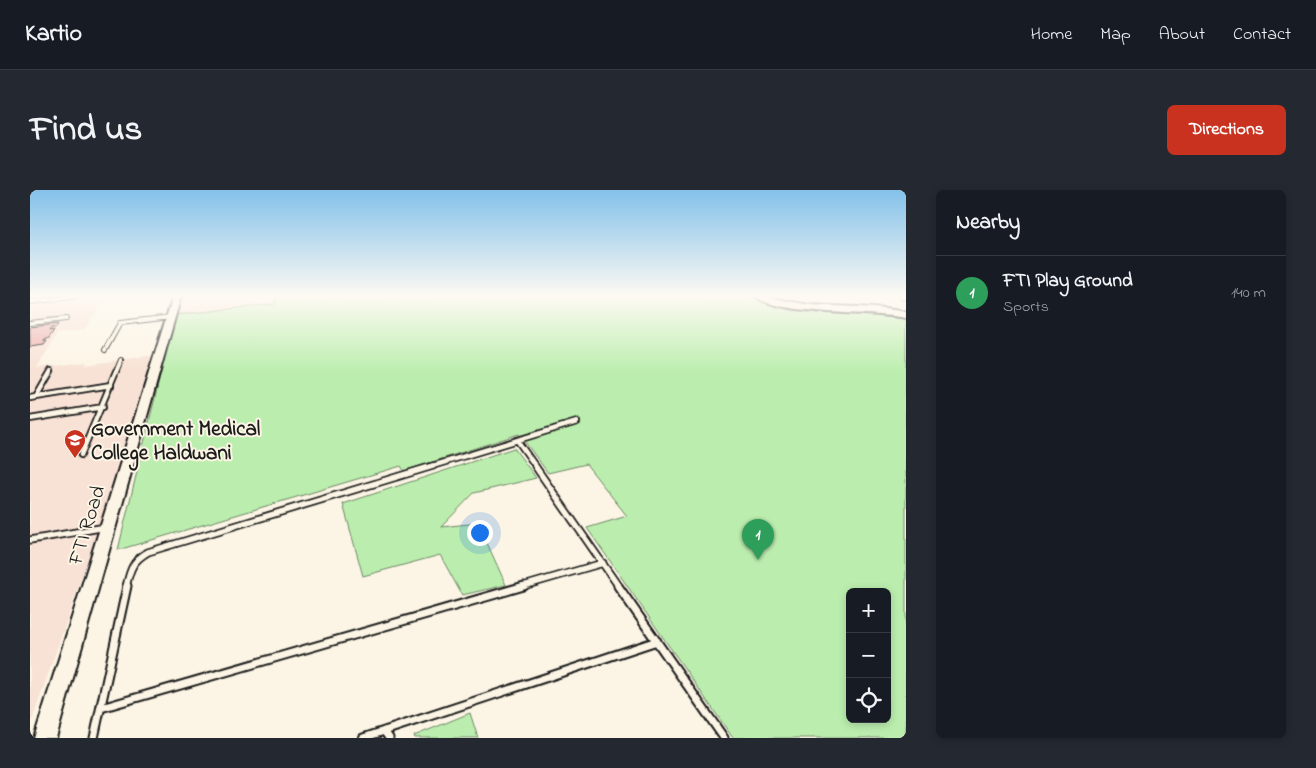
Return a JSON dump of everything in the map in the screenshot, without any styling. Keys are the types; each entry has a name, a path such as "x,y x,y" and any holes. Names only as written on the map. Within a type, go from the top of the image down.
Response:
{"main road":[{"name":"FTI Road","path":"45,738 107,527 153,382 169,322"}],"lane":[{"path":"30,323 43,322"},
{"path":"106,350 120,323 130,322"},
{"path":"81,455 122,360"},
{"path":"36,397 51,372"},
{"path":"30,398 111,385"},
{"path":"30,419 102,407"},
{"path":"94,738 130,566 138,558 148,552 577,422"},
{"path":"517,440 724,738"},
{"path":"30,540 107,527"},
{"path":"101,708 603,563"},
{"path":"363,738 387,734 657,640"}],"shaded area":[{"name":"Government Medical College Haldwani","path":"30,322 90,322 84,330 57,334 37,368 87,362 85,365 155,355 91,551 30,726"}],"green space":[{"path":"173,322 906,322 906,738 733,738 587,528 627,516 586,464 548,473 519,434 404,471 401,466 118,550"},
{"path":"514,448 536,478 474,493 441,527 478,523 506,585 462,595 440,555 363,576 343,504"},
{"path":"470,713 478,738 415,738 414,736"}],"building":[{"path":"58,324 56,328 51,328 49,331 54,330 49,338 43,341 47,341 44,345 30,347 30,327"}],"place":[{"name":"Government Medical College Haldwani","path":"75,459"},
{"name":"FTI Play Ground","path":"758,560"}]}
